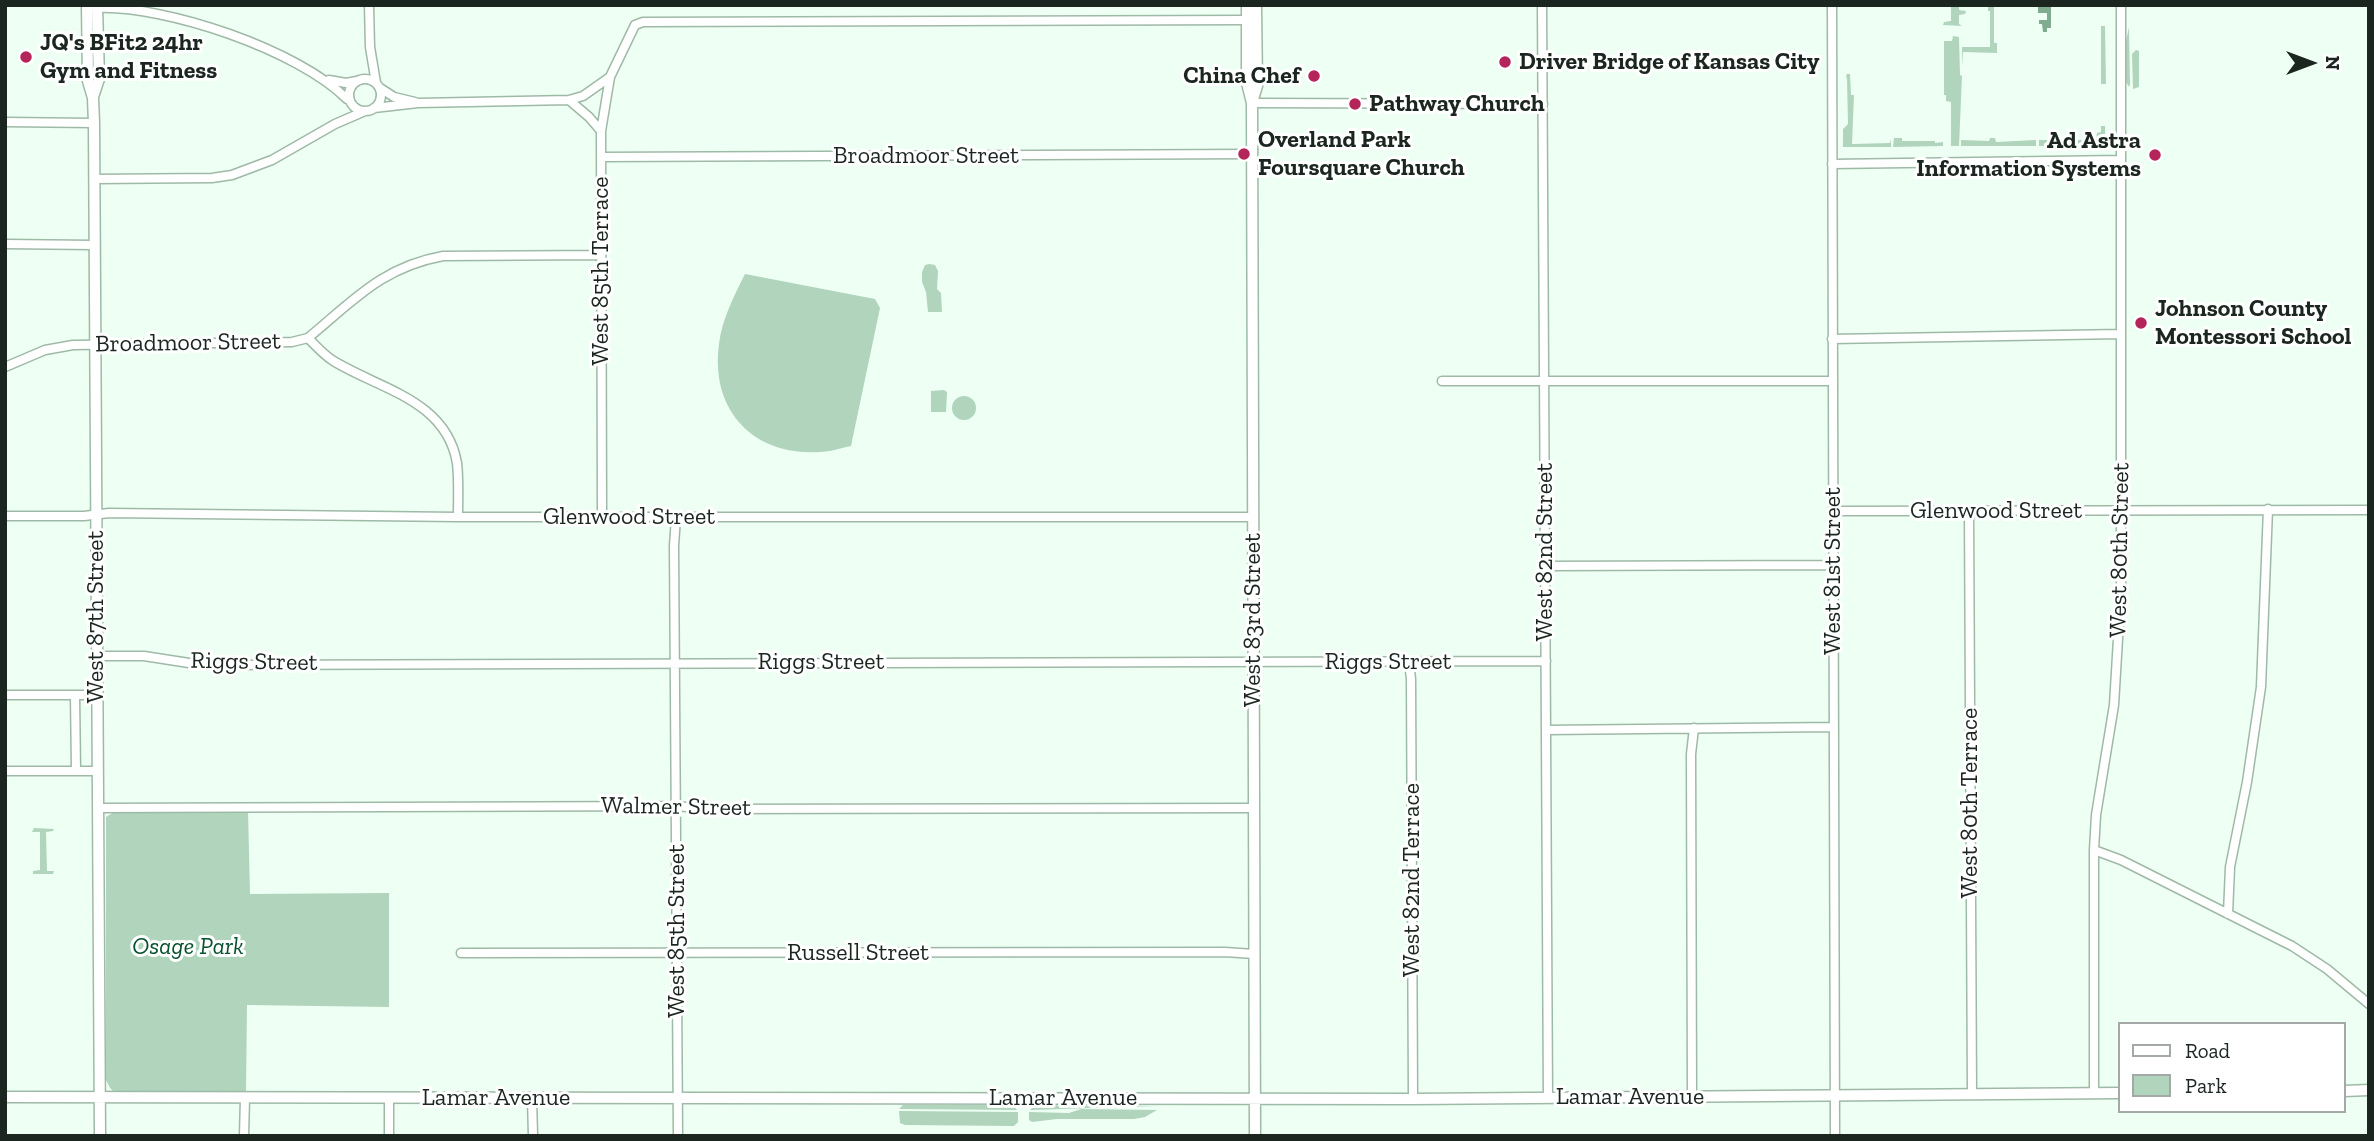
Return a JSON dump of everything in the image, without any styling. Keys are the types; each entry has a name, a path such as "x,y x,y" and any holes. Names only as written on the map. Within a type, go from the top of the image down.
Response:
{"street":[{"path":"94,6 132,8 221,31 253,43 324,79 355,108 369,110 380,101 370,47 369,5"},
{"name":"West 83rd Street","path":"1247,5 1247,83 1252,103 1255,1136"},
{"name":"West 83rd Street","path":"1252,103 1257,86 1256,5"},
{"name":"West 82nd Street","path":"1542,5 1548,1098"},
{"name":"West 81st Street","path":"1832,5 1835,1136"},
{"name":"West 80th Street","path":"2094,1093 2094,850 2096,815 2109,738 2118,658 2121,510 2121,5"},
{"name":"West 87th Street","path":"94,6 88,81 93,98 94,123 100,1136"},
{"name":"West 85th Terrace","path":"602,516 601,131 610,78 635,25 643,22 1247,20"},
{"path":"335,124 349,101 350,89 365,69 370,47"},
{"path":"94,179 212,178 232,175 272,160 335,124 369,110 418,103 569,100 583,96 610,78"},
{"path":"324,79 346,83 367,79 394,97 418,103"},
{"path":"569,100 601,131"},
{"path":"1252,103 1543,104"},
{"path":"5,122 94,123"},
{"name":"Broadmoor Street","path":"601,157 1252,154"},
{"path":"1832,164 2121,160"},
{"path":"5,244 94,245"},
{"name":"Broadmoor Street","path":"5,367 61,346 292,342 308,338 376,282 402,266 422,260 443,256 601,255"},
{"path":"1832,339 2121,334"},
{"path":"308,338 333,360 405,395 425,408 437,421 447,436 457,462 458,517"},
{"path":"1442,381 1832,381"},
{"path":"2228,914 2230,867 2262,687 2269,509"},
{"name":"Glenwood Street","path":"1833,512 2369,510"},
{"name":"West 80th Terrace","path":"1969,511 1972,1094"},
{"name":"Glenwood Street","path":"5,516 1253,517"},
{"name":"West 85th Street","path":"676,517 678,1136"},
{"path":"1545,566 1833,565"},
{"name":"Riggs Street","path":"97,656 158,657 220,665 1546,660"},
{"name":"West 82nd Terrace","path":"1409,662 1413,1099"},
{"path":"5,695 97,695"},
{"path":"75,695 76,771"},
{"path":"1546,730 1834,727"},
{"path":"1692,1097 1691,754 1694,728"},
{"path":"5,771 98,771"},
{"name":"Walmer Street","path":"98,808 1254,808"},
{"path":"2094,850 2122,860 2306,955 2369,1004"},
{"name":"Russell Street","path":"461,953 1254,954"},
{"path":"2346,1091 2369,1090"},
{"name":"Lamar Avenue","path":"5,1097 1413,1099 2118,1093"},
{"path":"389,1097 389,1136"},
{"path":"244,1136 245,1098"},
{"path":"533,1098 533,1136"}],"green space":[{"path":"1951,5 1959,5 1959,10 1966,11 1965,14 1959,15 1959,24 1962,26 1943,25 1944,22 1951,21"},
{"path":"1988,5 1994,5 1994,43 1997,43 1997,53 1963,52 1962,67 1962,47 1990,47"},
{"path":"2101,26 2105,26 2106,84 2101,84"},
{"path":"2129,27 2129,87 2126,82 2126,41"},
{"path":"1953,36 1959,37 1962,76 1959,146 1951,146 1951,102 1946,101 1944,95 1944,41 1952,41"},
{"path":"2136,50 2139,51 2139,87 2133,89 2132,54"},
{"path":"1847,74 1850,74 1851,95 1854,95 1852,144 1890,143 1891,139 1891,147 1843,147 1843,129 1848,124"},
{"path":"2101,126 2105,126 2105,145 2039,146 2039,140 2096,140"},
{"path":"1894,138 1902,138 1902,141 1943,142 1943,146 1893,147"},
{"path":"1990,138 1995,138 1996,142 2036,140 2036,146 1961,146 1961,140 1989,141"},
{"path":"925,265 935,265 938,271 937,289 941,293 942,312 928,312 922,272"},
{"path":"745,274 875,299 880,308 851,446 819,452 795,451 774,446 756,437 741,424 729,408 718,368 719,344 726,317"},
{"path":"931,391 947,392 946,412 931,412"},
{"path":"964,396 972,400 976,408 972,416 964,420 956,416 952,408 956,400"},
{"name":"Osage Park","path":"248,810 250,894 389,893 389,1007 247,1005 246,1091 113,1091 106,1080 106,817 114,812"},
{"path":"34,828 54,829 46,832 47,871 54,871 53,874 33,874 33,871 40,870 40,832 32,832"},
{"path":"903,1105 1013,1105 1017,1110 899,1109"},
{"path":"1035,1105 1156,1106 1030,1110"},
{"path":"1081,1109 1157,1110 1145,1117 1134,1119 1029,1120 1029,1112 1069,1113"},
{"path":"899,1111 1018,1112 1018,1122 1014,1126 905,1125 900,1123"}],"shaded area":[{"path":"2038,5 2051,7 2051,28 2047,28 2047,32 2043,32 2039,20 2047,20 2047,13 2038,13"}],"place":[{"name":"JQ's BFit2 24hr Gym and Fitness","path":"26,57"},
{"name":"Driver Bridge of Kansas City","path":"1505,62"},
{"name":"China Chef","path":"1314,76"},
{"name":"Pathway Church","path":"1355,104"},
{"name":"Overland Park Foursquare Church","path":"1244,154"},
{"name":"Ad Astra Information Systems","path":"2155,155"},
{"name":"Johnson County Montessori School","path":"2141,323"}]}
